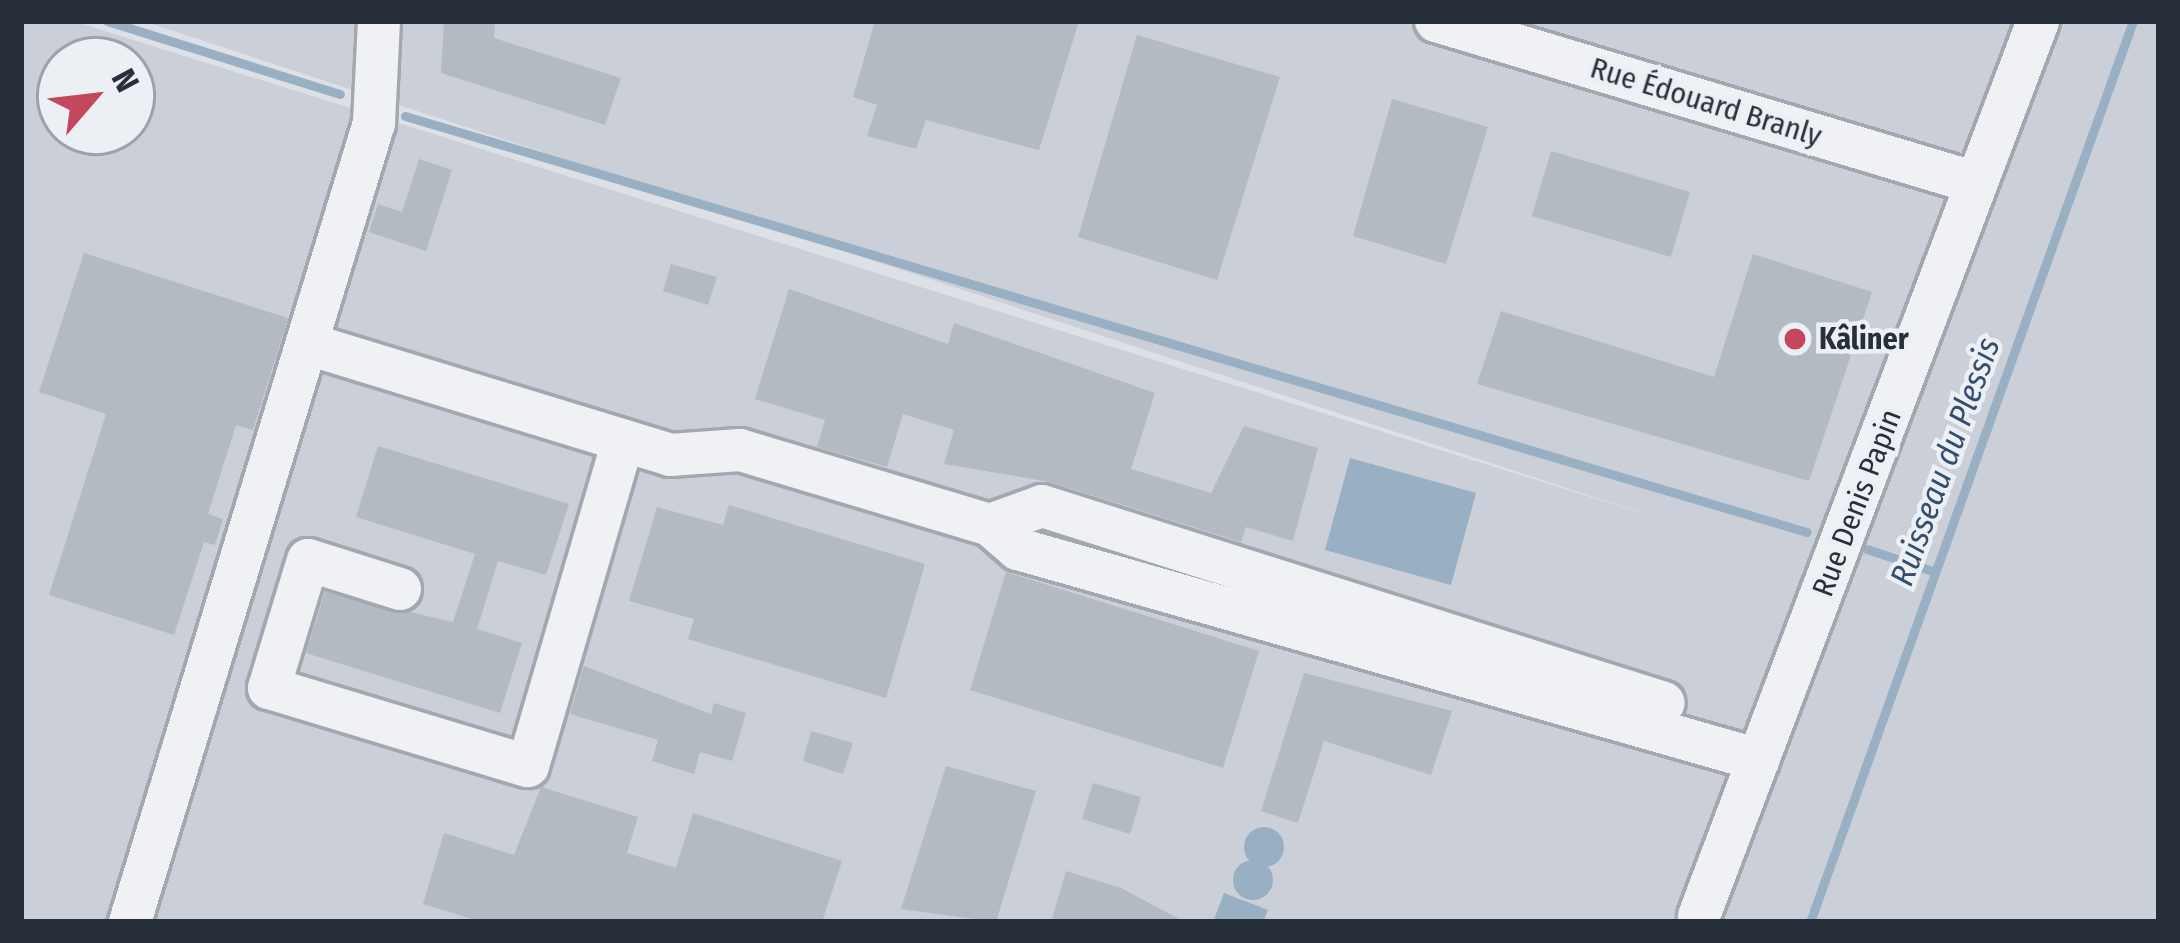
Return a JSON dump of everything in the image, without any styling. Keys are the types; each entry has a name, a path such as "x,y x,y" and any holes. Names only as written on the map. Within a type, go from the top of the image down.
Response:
{"street":[{"path":"130,922 374,123 379,21"},
{"name":"Rue Édouard Branly","path":"1436,21 1976,183"},
{"name":"Rue Denis Papin","path":"1699,916 2038,21"},
{"path":"308,344 670,455 740,450 990,525 1042,506 1764,747"},
{"path":"400,589 308,560 269,688 528,766 623,441"}],"shaded area":[{"path":"21,21 73,21 121,36 36,36 36,156 156,156 156,47 1664,520 143,21 2159,21 2159,922 21,922"}],"water":[{"path":"1350,458 1476,493 1451,585 1325,550"},
{"path":"1264,827 1278,833 1284,847 1278,861 1264,867 1250,861 1244,847 1250,833"},
{"path":"1253,860 1267,866 1273,880 1267,894 1253,900 1239,894 1233,880 1239,866"},
{"path":"1224,893 1268,910 1263,922 1213,922"}],"building":[{"path":"444,21 495,21 494,38 621,78 605,125 441,73"},
{"path":"875,21 1079,21 1039,150 926,120 916,149 867,136 877,105 853,97"},
{"path":"1137,35 1280,77 1217,280 1078,237"},
{"path":"1392,99 1488,127 1446,264 1353,236"},
{"path":"1551,151 1690,192 1671,257 1532,216"},
{"path":"419,159 452,170 426,251 369,232 378,204 402,212"},
{"path":"84,253 288,318 253,430 236,425 208,514 223,519 215,545 204,542 174,635 49,595 106,414 39,392"},
{"path":"1753,254 1872,292 1809,481 1477,384 1501,311 1714,377"},
{"path":"671,264 717,277 708,305 663,291"},
{"path":"789,289 948,344 954,323 1155,393 1131,469 1211,493 1244,426 1318,448 1293,541 1246,527 1241,542 1050,482 944,464 954,430 903,414 887,467 817,447 825,420 755,399"},
{"path":"378,446 569,504 546,575 498,561 477,629 522,643 500,713 306,653 325,592 453,622 475,554 356,517"},
{"path":"729,505 925,564 886,698 688,639 694,619 629,601 657,507 723,525"},
{"path":"1006,572 1259,651 1223,768 970,690"},
{"path":"584,666 711,714 714,703 746,713 732,761 700,752 694,774 652,761 658,740 570,714"},
{"path":"1304,673 1452,711 1431,775 1324,741 1298,823 1261,811"},
{"path":"811,731 853,743 843,774 803,761"},
{"path":"946,766 1036,791 996,922 901,909"},
{"path":"1093,783 1141,797 1130,834 1082,819"},
{"path":"541,787 638,817 627,853 676,868 693,813 842,861 822,922 482,922 423,904 444,833 514,855"},
{"path":"1066,871 1121,888 1185,922 1051,922"}],"waterway":[{"path":"107,21 340,94"},
{"name":"Ruisseau du Plessis","path":"1810,922 2133,21"},
{"path":"405,116 1807,532"},
{"path":"1867,549 1935,572"}],"place":[{"name":"Kâliner","path":"1795,339"}]}
